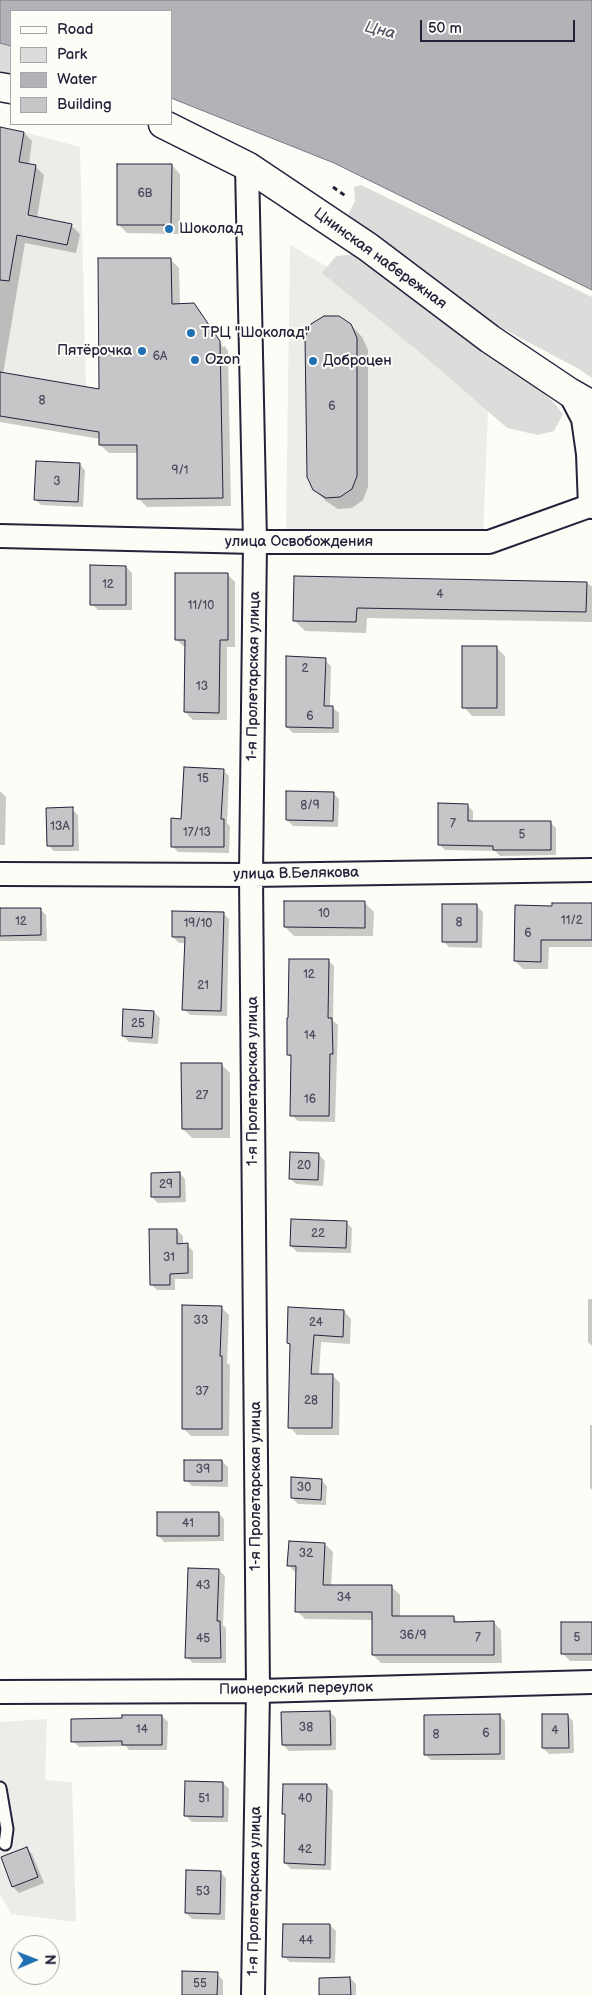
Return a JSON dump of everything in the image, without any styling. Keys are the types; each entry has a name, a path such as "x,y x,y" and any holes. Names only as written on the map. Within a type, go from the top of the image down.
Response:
{"main road":[{"name":"Цнинская набережная","path":"164,125 247,166 368,247 490,339 581,398"}],"street":[{"name":"1-я Пролетарская улица","path":"247,166 255,542 252,875 258,1691 253,1995"},
{"path":"581,398 588,454 591,506"},
{"name":"улица Освобождения","path":"0,536 255,542 489,542 591,506"},
{"name":"улица В.Белякова","path":"0,874 252,875 592,870"},
{"name":"Пионерский переулок","path":"0,1692 258,1691 592,1682"}],"lane":[{"path":"0,1788 7,1829 5,1844"}],"path":[{"path":"333,187 347,197"}],"shaded area":[{"path":"0,127 80,147 86,387 79,429 0,416"},
{"path":"290,245 490,361 483,538 286,531"},
{"path":"47,1719 45,1780 72,1782 76,1922 11,1914 0,1894 0,1722"}],"green space":[{"path":"0,43 10,46 10,74 0,71"},
{"path":"361,185 592,297 592,378 579,369 477,315 348,215 355,201 354,187"},
{"path":"358,254 516,367 563,414 554,431 538,435 507,428 423,355 322,273 336,256"}],"water":[{"name":"Цна","path":"0,0 592,0 592,290 334,163 172,98 172,10 10,10 10,46 0,43"}],"building":[{"path":"0,127 24,132 19,162 36,165 28,215 72,224 67,245 17,235 9,281 0,280"},
{"path":"117,164 172,164 171,225 117,225"},
{"path":"98,258 171,258 172,304 194,303 220,341 223,498 137,499 137,445 99,445 99,432 0,416 0,372 99,389"},
{"path":"324,316 339,316 351,324 357,338 357,476 352,489 340,497 326,498 313,490 307,477 305,337 311,324"},
{"path":"36,461 80,463 78,502 34,500"},
{"path":"90,565 126,566 126,605 90,605"},
{"path":"175,573 228,573 228,640 220,640 219,713 184,712 185,640 175,640"},
{"path":"294,576 587,582 586,612 357,608 356,622 293,621"},
{"path":"462,646 497,646 497,708 462,708"},
{"path":"286,656 326,658 324,706 333,706 333,728 286,727"},
{"path":"184,767 224,769 221,819 224,819 224,847 171,847 171,818 181,819"},
{"path":"286,791 334,792 333,821 286,820"},
{"path":"438,803 468,804 468,821 551,821 551,850 493,850 493,846 438,845"},
{"path":"73,807 73,846 47,846 46,808"},
{"path":"284,901 365,901 365,928 284,927"},
{"path":"552,903 592,903 592,940 541,940 541,962 514,961 515,905 552,906"},
{"path":"442,904 477,904 477,942 442,942"},
{"path":"0,908 41,908 41,935 0,936"},
{"path":"172,911 224,912 221,1011 182,1010 185,937 172,937"},
{"path":"289,959 329,959 328,1018 332,1018 333,1054 330,1054 329,1116 290,1116 291,1055 287,1055"},
{"path":"123,1009 154,1011 152,1038 122,1036"},
{"path":"181,1063 222,1063 222,1129 182,1129"},
{"path":"290,1152 319,1153 318,1180 289,1179"},
{"path":"180,1172 180,1197 151,1197 151,1173"},
{"path":"291,1219 347,1221 346,1248 290,1246"},
{"path":"149,1229 177,1229 177,1244 188,1243 188,1273 170,1274 170,1285 150,1285"},
{"path":"182,1305 222,1306 220,1356 222,1356 222,1429 182,1429"},
{"path":"288,1307 344,1310 343,1337 314,1335 311,1374 333,1374 332,1428 288,1428 290,1344 287,1343"},
{"path":"184,1460 222,1460 222,1481 184,1481"},
{"path":"291,1477 322,1479 321,1500 291,1498"},
{"path":"157,1512 219,1512 219,1536 157,1536"},
{"path":"289,1541 325,1543 323,1585 392,1585 392,1616 454,1616 454,1622 494,1621 494,1655 372,1655 372,1612 295,1612 296,1566 287,1566"},
{"path":"188,1568 219,1569 217,1621 220,1621 221,1658 185,1658"},
{"path":"561,1622 592,1622 592,1654 561,1654"},
{"path":"330,1711 331,1745 282,1745 281,1712"},
{"path":"500,1714 500,1754 424,1755 424,1715"},
{"path":"542,1714 568,1714 569,1748 542,1748"},
{"path":"122,1715 162,1715 162,1745 122,1745 122,1741 71,1742 71,1719 122,1718"},
{"path":"185,1781 223,1782 223,1817 184,1816"},
{"path":"283,1784 327,1784 325,1865 284,1863 285,1814 282,1814"},
{"path":"27,1847 38,1877 12,1887 1,1857"},
{"path":"186,1870 221,1871 220,1914 185,1913"},
{"path":"283,1924 330,1924 330,1958 282,1957"},
{"path":"182,1971 218,1972 217,1995 182,1995"},
{"path":"350,1977 351,1995 319,1995 319,1978"}],"place":[{"name":"Шоколад","path":"169,229"},
{"name":"ТРЦ \"Шоколад\"","path":"191,333"},
{"name":"Пятёрочка","path":"142,351"},
{"name":"Ozon","path":"195,360"},
{"name":"Доброцен","path":"313,361"}]}
